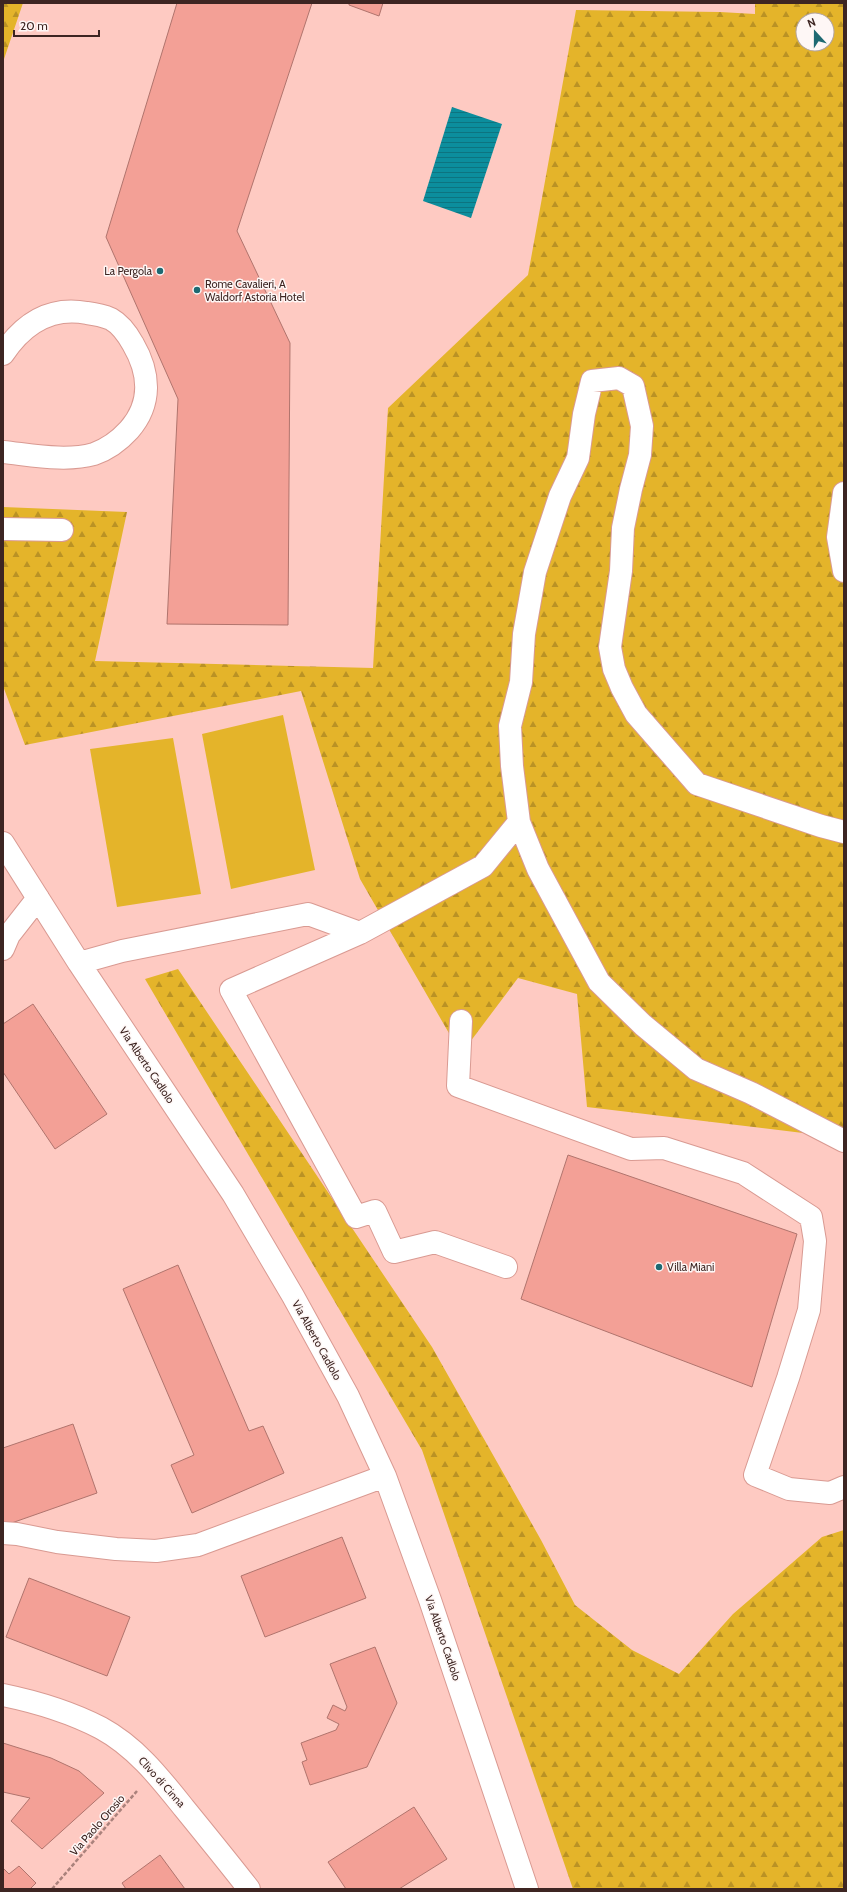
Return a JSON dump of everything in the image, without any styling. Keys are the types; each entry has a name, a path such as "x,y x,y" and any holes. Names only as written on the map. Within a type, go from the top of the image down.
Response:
{"street":[{"path":"3,354 16,336 26,327 46,315 68,311 96,314 111,319 129,337 142,362 146,376 147,390 142,412 134,424 118,442 107,448 93,454 71,457 3,452"},
{"path":"844,832 821,826 697,784 636,714 622,688 614,668 610,647 621,571 623,528 640,455 642,426 633,386 619,378 592,381 584,414 578,458 560,496 535,572 524,634 521,682 510,726 512,766 519,822 538,869 599,982 643,1025 696,1069 751,1093 844,1141"},
{"path":"844,493 838,537 844,571"},
{"path":"3,529 62,530"},
{"path":"506,1267 435,1242 394,1252 375,1212 356,1217 231,990 360,933 483,866 519,822"},
{"name":"Via Alberto Cadlolo","path":"3,842 79,962 241,1208 352,1403 385,1476 430,1600 527,1889"},
{"path":"3,949 9,935 38,898"},
{"path":"79,962 122,951 308,914 360,933"},
{"path":"460,1021 458,1086 631,1149 664,1148 743,1173 811,1217 815,1241 809,1310 755,1475 789,1489 830,1493 844,1487"},
{"path":"3,1533 17,1534 57,1542 116,1549 156,1551 198,1545 385,1476"},
{"name":"Clivo di Cinna","path":"3,1696 33,1702 63,1711 102,1728 134,1752 154,1771 249,1889"}],"path":[{"name":"Via Paolo Orosio","path":"52,1889 154,1771"}],"green space":[{"path":"3,3 23,3 3,62"},
{"path":"755,3 844,3 844,1138 587,1107 577,994 518,978 461,1054 360,879 301,691 25,745 3,686 3,507 127,512 95,661 373,668 388,408 528,275 576,10 720,12 755,14"},
{"path":"283,715 315,870 231,889 202,734"},
{"path":"173,738 201,894 117,907 90,749"},
{"path":"178,969 432,1347 541,1540 575,1605 632,1650 679,1674 733,1614 822,1537 844,1530 844,1889 573,1889 422,1450 145,979"}],"water":[{"path":"452,107 502,124 471,218 423,201"}],"building":[{"name":"Rome Cavalieri, A Waldorf Astoria Hotel","path":"177,3 312,3 237,231 290,343 288,625 167,624 178,399 106,237"},
{"path":"349,3 383,3 379,16 349,5"},
{"path":"33,1004 107,1114 55,1149 3,1072 3,1024"},
{"name":"Villa Miani","path":"568,1155 797,1234 752,1387 521,1299"},
{"path":"178,1265 249,1431 263,1426 284,1473 192,1513 171,1465 194,1455 123,1289"},
{"path":"73,1424 97,1493 3,1526 3,1448"},
{"path":"342,1537 366,1598 265,1637 241,1576"},
{"path":"29,1578 130,1617 107,1676 6,1637"},
{"path":"375,1647 397,1703 367,1767 310,1785 302,1762 307,1760 301,1743 336,1730 339,1724 327,1718 333,1705 345,1711 347,1707 330,1664"},
{"path":"3,1743 51,1758 79,1771 104,1793 42,1849 11,1821 30,1798 3,1792"},
{"path":"414,1807 447,1859 399,1889 346,1889 328,1862"},
{"path":"160,1855 185,1889 126,1889 122,1883"},
{"path":"19,1866 36,1883 30,1889 3,1889 3,1868 9,1874"}],"place":[{"name":"La Pergola","path":"160,271"},
{"name":"Rome Cavalieri, A Waldorf Astoria Hotel","path":"197,290"},
{"name":"Villa Miani","path":"659,1267"}]}
